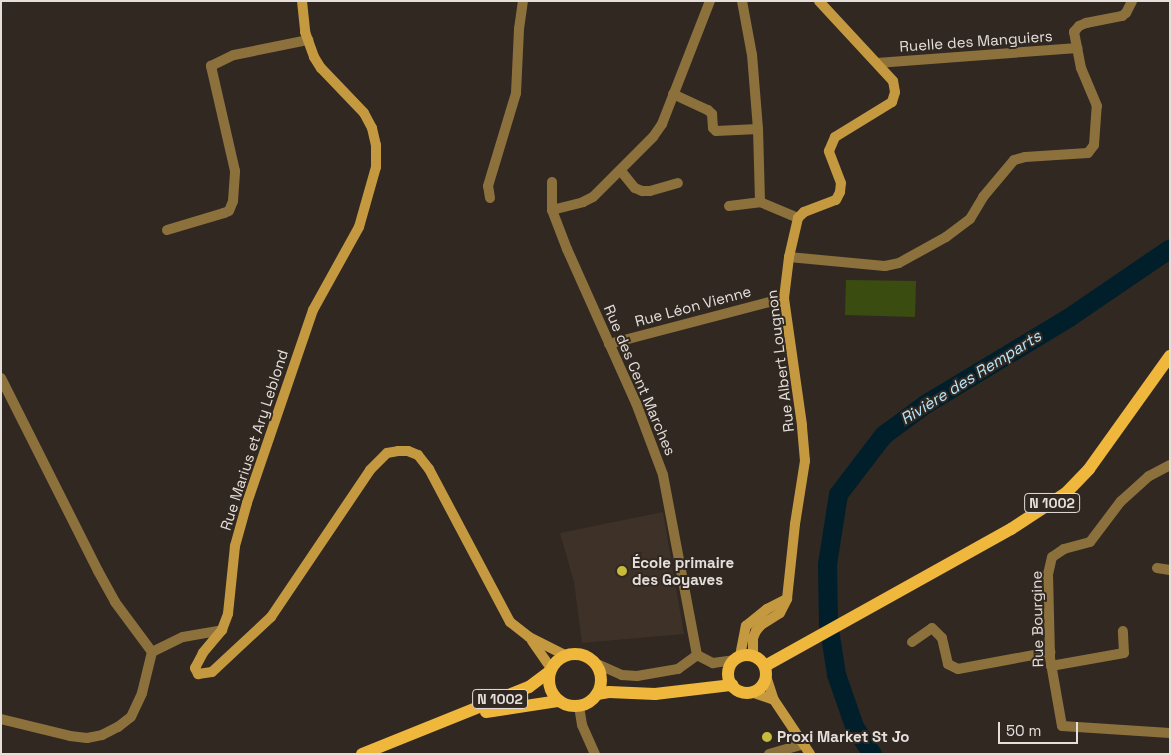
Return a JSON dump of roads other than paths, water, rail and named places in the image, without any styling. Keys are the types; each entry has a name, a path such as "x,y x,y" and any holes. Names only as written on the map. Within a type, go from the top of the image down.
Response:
{"main road":[{"name":"Rue Marius et Ary Leblond","path":"302,1 308,40 322,68 364,113 372,128 376,145 376,166 359,227 313,310 247,503 235,546 228,614 222,630 197,662 195,668 198,674 205,674 219,666 271,618 370,470 387,453 408,450 418,455 430,469 510,622 528,637 566,655"},
{"path":"798,218 804,212 836,200 840,192 841,183 829,151 835,138 892,102 895,92 893,81 819,1"},
{"name":"Rue Albert Lougnon","path":"787,599 805,448 784,298 789,257 798,218"},
{"name":"N 1002","path":"751,692 761,686 765,671 793,651 1011,529 1066,493 1089,469 1170,356"},
{"path":"787,599 780,613 761,625 756,631 753,638 753,656 765,671 774,700 810,754"},
{"path":"730,679 746,626 766,609 787,599"},
{"name":"Rue Marius et Ary Leblond","path":"528,637 550,670"},
{"path":"597,665 602,677 597,694 592,700 579,706 565,705 559,701 550,688 550,670 566,655 582,654 597,665 610,682 626,692"},
{"path":"737,658 753,656"},
{"name":"N 1002","path":"365,752 447,722 529,687 550,670"},
{"path":"597,694 626,692 655,694 709,687 730,679"},
{"path":"730,679 740,691 751,692 774,700"},
{"name":"N 1002","path":"447,722 501,708 559,701"}],"street":[{"path":"490,198 488,186 516,93 519,29 523,1"},
{"path":"552,182 552,210 583,202 593,197 653,137 662,124 710,1"},
{"path":"742,1 752,55 758,129 760,202"},
{"path":"789,257 886,266 899,263 946,237 970,218 983,196 1014,160 1025,157 1088,153 1094,145 1097,106 1081,68 1074,32 1079,26 1122,16 1126,13 1132,1"},
{"path":"167,230 229,211 233,201 235,171 211,66 234,55 248,51 308,40"},
{"name":"Ruelle des Manguiers","path":"877,63 1077,48"},
{"path":"673,94 708,110 712,114 713,128 716,131 758,129"},
{"path":"620,171 635,188 642,191 650,191 678,183"},
{"path":"729,206 760,202 798,218"},
{"name":"Rue des Cent Marches","path":"552,210 567,249 650,436 663,475 697,655"},
{"name":"Rue Léon Vienne","path":"609,344 784,298"},
{"path":"1,378 115,602 152,652 142,694 131,717 118,727 102,735 87,738 70,736 1,719"},
{"name":"Rue Bourgine","path":"1170,465 1149,476 1121,501 1090,542 1064,549 1052,558 1048,574 1050,652 1062,726 1170,733"},
{"path":"1157,568 1170,570"},
{"path":"912,642 932,628 942,638 948,664 958,670 1050,652"},
{"path":"152,652 183,637 222,630"},
{"path":"1052,666 1124,653 1123,631"},
{"path":"597,665 622,675 637,676 678,669 697,655 713,662 737,658"},
{"path":"579,706 582,725 595,754"},
{"path":"769,754 804,744"}],"waterway":[{"name":"Rivière des Remparts","path":"872,754 854,726 836,674 828,623 827,564 838,494 883,435 925,404 1069,317 1170,248"}],"place":[{"name":"École primaire des Goyaves","path":"622,571"},
{"name":"Proxi Market St Jo","path":"767,737"}]}
